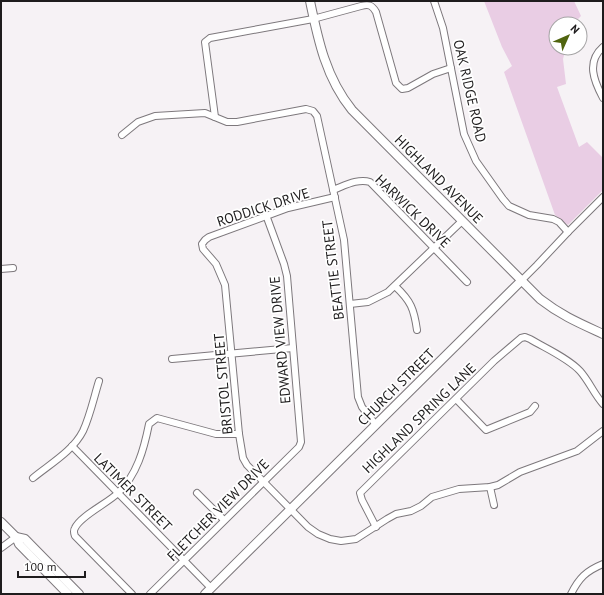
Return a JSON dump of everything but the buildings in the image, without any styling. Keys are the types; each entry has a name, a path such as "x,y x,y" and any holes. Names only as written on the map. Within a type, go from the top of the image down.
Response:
{"main road":[{"name":"HIGHLAND AVENUE","path":"310,1 313,19 327,69 345,101 362,120 540,299 556,312 570,320 603,334"},
{"name":"CHURCH STREET","path":"208,591 521,281"},
{"path":"1,522 16,537 19,544 68,594"},
{"path":"16,537 25,539 79,594"}],"street":[{"name":"OAK RIDGE ROAD","path":"434,1 443,28 464,134 470,149 485,175 502,199 509,206 529,215 553,219 568,232"},
{"path":"122,134 138,122 155,116 205,113 215,116 205,42 210,38 313,19 368,4 373,7 376,12 396,83 402,88 408,88 433,74 451,68"},
{"path":"603,47 595,57 592,70 595,84 603,98"},
{"name":"BEATTIE STREET","path":"215,116 227,122 237,122 306,109 313,111 317,116 344,240 358,397 362,406 376,425"},
{"name":"HARWICK DRIVE","path":"333,190 359,181 370,182 467,282"},
{"name":"CHURCH STREET","path":"521,281 603,197"},
{"name":"RODDICK DRIVE","path":"202,244 210,237 288,208 335,198"},
{"name":"EDWARD VIEW DRIVE","path":"266,216 287,276 301,442"},
{"path":"350,304 368,302 379,298 395,286 462,221"},
{"name":"BRISTOL STREET","path":"202,244 203,249 216,264 225,285 239,434 243,458 263,481 318,534 330,539 341,541 356,539 396,514 411,511 432,497 459,488 490,487 508,480 520,472 577,451 603,432"},
{"path":"1,269 13,268"},
{"path":"395,286 411,304 417,330"},
{"name":"HIGHLAND SPRING LANE","path":"376,527 360,493 494,361 521,338 525,337 571,363 587,379 593,392 603,404"},
{"path":"172,359 293,348"},
{"path":"33,478 72,446 80,436 99,381"},
{"path":"456,399 486,430 530,412 535,406"},
{"path":"132,594 75,536 73,532 75,526 118,493 132,476 140,460 149,424 153,420 157,418 216,434 239,434"},
{"name":"FLETCHER VIEW DRIVE","path":"150,594 299,447 301,442"},
{"name":"LATIMER STREET","path":"72,446 184,560 208,591"},
{"path":"490,487 494,505"},
{"path":"196,493 224,520"},
{"path":"1,548 16,537"},
{"path":"571,594 583,575 591,569 603,564"}],"shaded area":[{"path":"484,1 574,1 581,16 548,16 548,56 564,56 566,84 557,87 579,147 587,142 603,158 603,190 568,225 555,215 504,72 512,66 502,47"}]}
